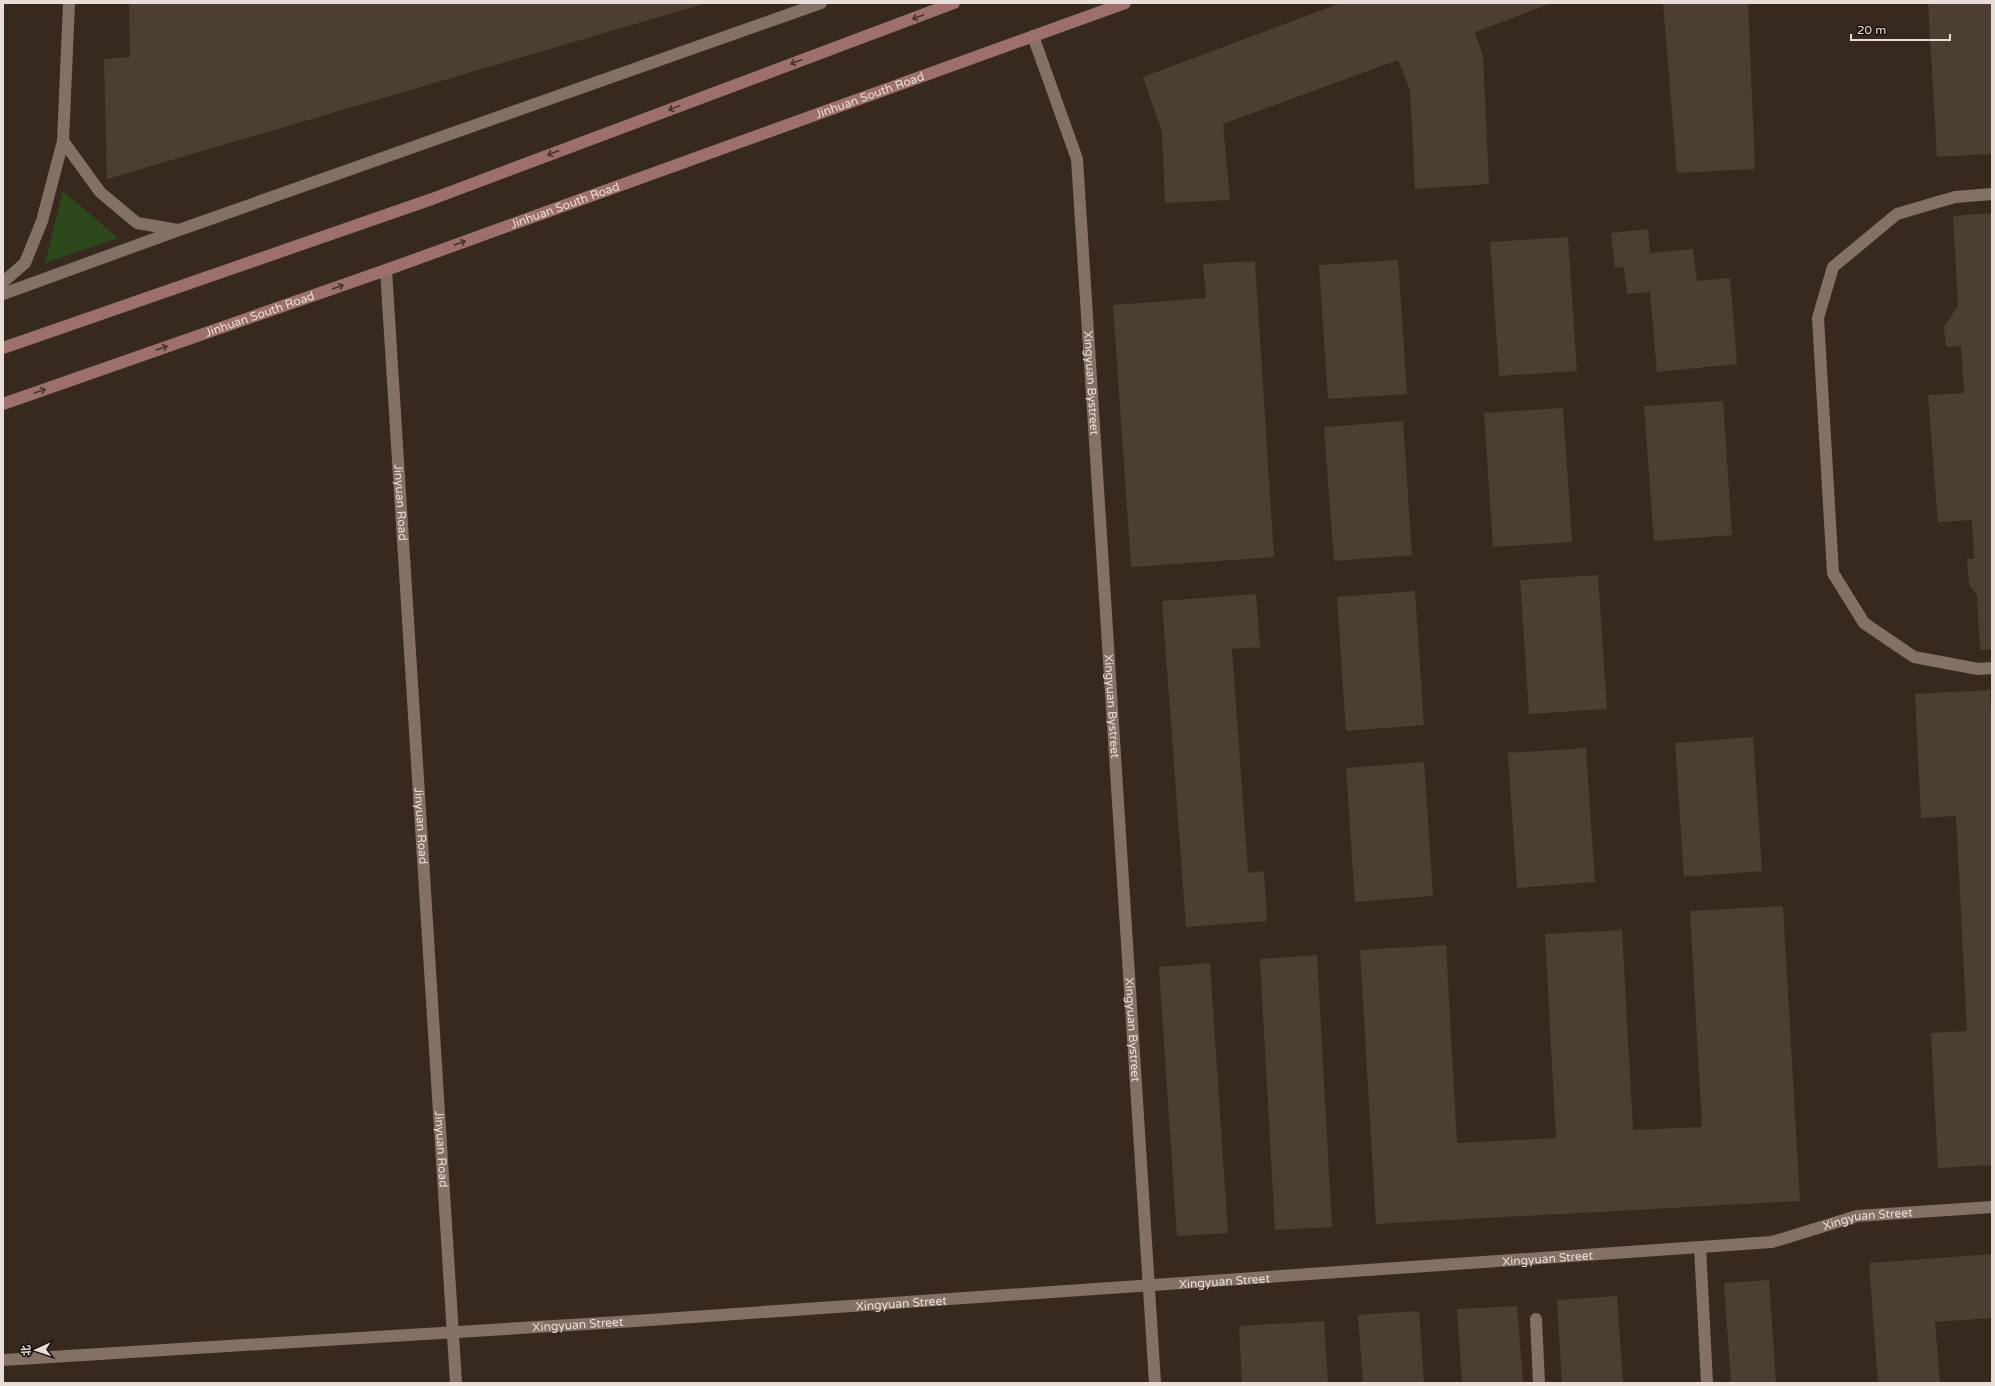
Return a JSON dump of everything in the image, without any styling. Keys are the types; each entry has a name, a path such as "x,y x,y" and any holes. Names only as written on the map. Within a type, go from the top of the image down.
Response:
{"main road":[{"path":"3,348 432,199 954,3"},
{"name":"Jinhuan South Road","path":"3,404 386,270 1125,3"}],"street":[{"path":"3,282 25,263 42,221 63,141 69,3"},
{"path":"3,294 179,230 821,3"},
{"name":"Xingyuan Bystreet","path":"1033,36 1077,159 1154,1383"},
{"path":"63,141 100,192 137,223 179,230"},
{"path":"1992,194 1954,197 1897,214 1833,267 1818,318 1833,572 1864,623 1914,657 1978,670 1992,668"},
{"name":"Jinyuan Road","path":"386,270 456,1383"},
{"name":"Xingyuan Street","path":"3,1360 453,1333 1148,1288 1772,1242 1857,1216 1992,1208"},
{"path":"1700,1247 1707,1383"},
{"path":"1536,1320 1539,1383"}],"green space":[{"path":"63,191 118,238 45,263"}],"building":[{"path":"129,3 707,3 107,179 104,59 130,57"},
{"path":"1341,3 1552,3 1475,32 1483,56 1489,184 1415,189 1410,90 1398,60 1223,124 1230,200 1165,203 1162,132 1143,77"},
{"path":"1663,3 1748,3 1755,169 1677,173"},
{"path":"1928,3 1992,3 1992,154 1937,157"},
{"path":"1992,213 1992,649 1980,650 1977,596 1969,584 1967,559 1974,559 1972,520 1938,522 1928,395 1964,393 1961,346 1946,347 1944,327 1958,306 1953,216"},
{"path":"1648,229 1650,253 1693,249 1697,281 1730,278 1737,364 1657,372 1650,292 1627,294 1624,267 1615,268 1611,233"},
{"path":"1568,237 1577,371 1499,376 1490,242"},
{"path":"1398,260 1407,394 1328,399 1319,265"},
{"path":"1255,261 1274,557 1131,567 1113,305 1206,298 1203,264"},
{"path":"1723,401 1732,535 1654,541 1644,406"},
{"path":"1563,408 1572,542 1493,547 1484,413"},
{"path":"1403,421 1412,555 1334,561 1324,427"},
{"path":"1598,575 1607,709 1529,714 1520,580"},
{"path":"1415,591 1424,725 1346,731 1337,597"},
{"path":"1256,594 1260,647 1232,649 1248,873 1264,871 1267,921 1186,927 1162,601"},
{"path":"1990,690 1992,738 1992,1165 1938,1168 1931,1033 1967,1031 1956,816 1921,818 1915,694"},
{"path":"1753,737 1762,871 1684,877 1675,743"},
{"path":"1586,748 1595,882 1517,888 1508,753"},
{"path":"1424,762 1433,896 1355,902 1346,768"},
{"path":"1783,906 1800,1201 1376,1224 1360,950 1446,945 1457,1143 1556,1138 1545,934 1622,930 1633,1130 1702,1127 1690,911"},
{"path":"1317,955 1332,1227 1275,1230 1260,959"},
{"path":"1210,963 1228,1233 1177,1236 1159,967"},
{"path":"1992,1254 1992,1318 1935,1322 1940,1383 1878,1383 1869,1263"},
{"path":"1769,1280 1776,1383 1731,1383 1724,1283"},
{"path":"1617,1296 1623,1383 1562,1383 1557,1300"},
{"path":"1517,1306 1523,1383 1462,1383 1457,1309"},
{"path":"1419,1311 1424,1383 1363,1383 1358,1315"},
{"path":"1324,1321 1328,1383 1242,1383 1239,1326"}]}
